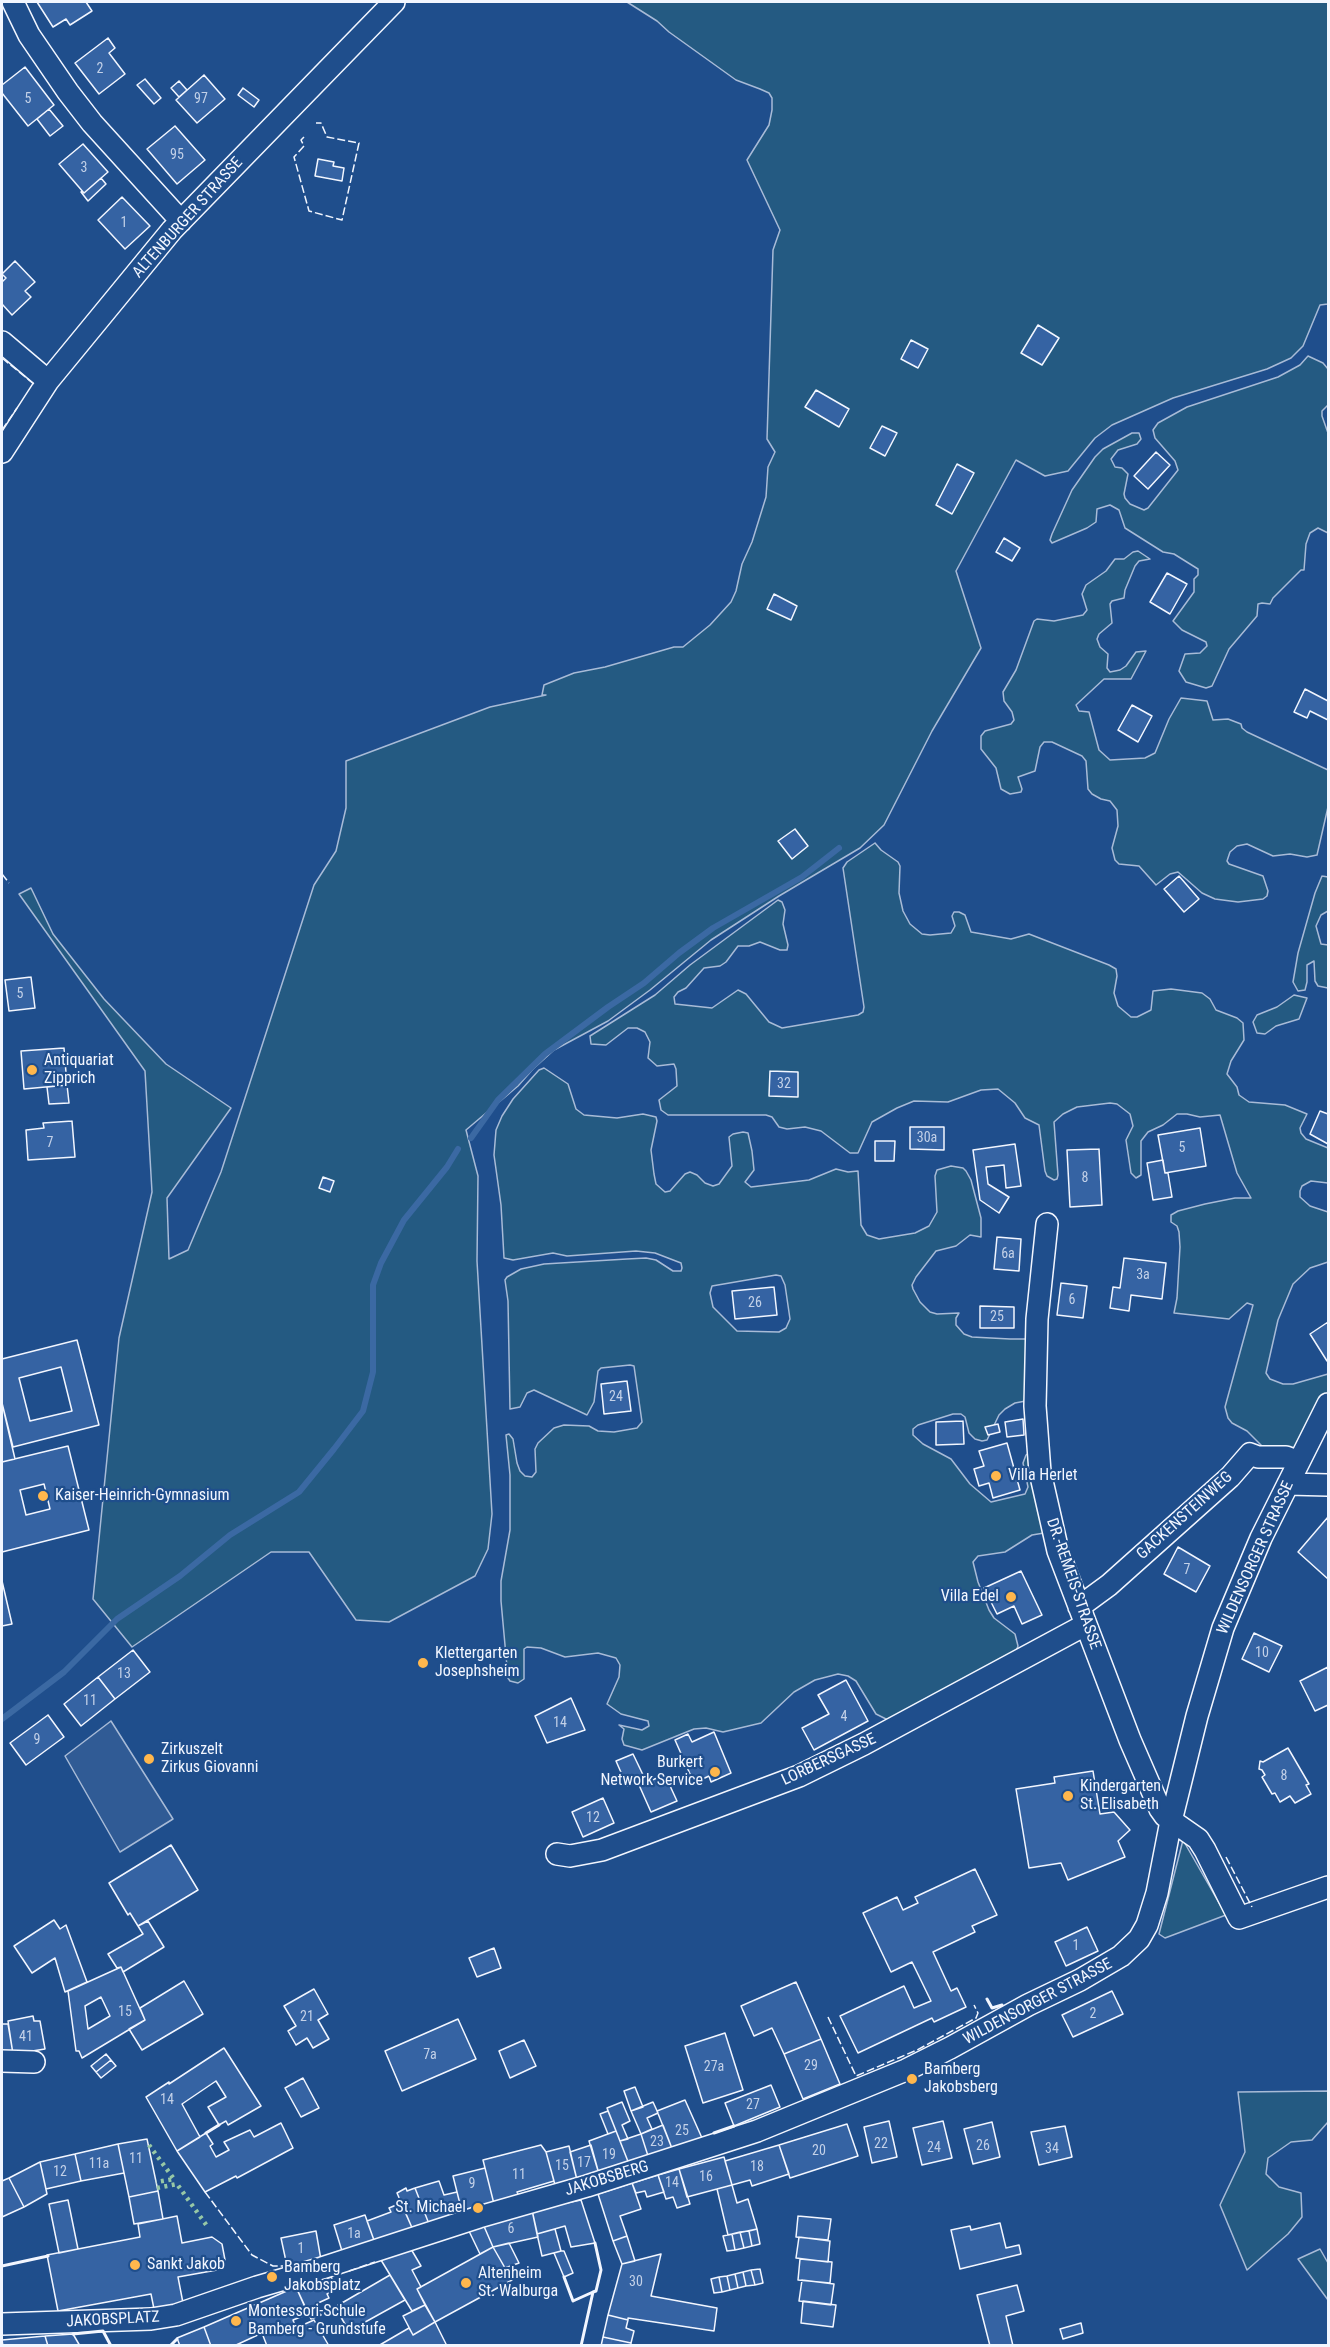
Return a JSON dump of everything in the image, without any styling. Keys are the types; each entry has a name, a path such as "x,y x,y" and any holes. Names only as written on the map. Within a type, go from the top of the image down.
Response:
{"street":[{"path":"13,2 29,35 92,123 181,221"},
{"name":"ALTENBURGER STRASSE","path":"2,452 48,381 181,221 394,2"},
{"path":"2,342 48,381"},
{"name":"DR.-REMEIS-STRASSE","path":"1047,1224 1037,1319 1035,1417 1040,1472 1048,1512 1058,1551 1130,1740 1160,1809 1171,1821"},
{"name":"WILDENSORGER STRASSE","path":"951,2048 1122,1956 1131,1948 1147,1925 1157,1893 1171,1821 1197,1716 1223,1628 1261,1538 1329,1404"},
{"name":"GACKENSTEINWEG","path":"1082,1616 1109,1585 1230,1477 1250,1454 1258,1457 1286,1457 1299,1461"},
{"path":"1288,1484 1329,1485"},
{"name":"LORBERSGASSE","path":"557,1854 570,1856 602,1850 799,1776 864,1744 1082,1616"},
{"path":"1171,1821 1189,1832 1205,1850 1239,1918 1329,1887"},
{"name":"JAKOBSBERG","path":"256,2287 479,2217 587,2186 757,2131 906,2070 951,2048"},
{"path":"2,2061 34,2062"},
{"name":"JAKOBSPLATZ","path":"2,2324 151,2319 176,2315 256,2287"}],"shaded area":[{"path":"627,2 1328,2 1328,304 1320,305 1303,346 1291,358 1267,369 1173,398 1112,425 1095,438 1068,471 1045,476 1016,460 956,571 981,648 932,731 884,825 860,848 711,940 608,1021 554,1050 518,1086 466,1130 478,1176 477,1261 492,1514 488,1549 475,1576 389,1622 356,1620 309,1552 271,1552 132,1647 93,1599 119,1338 152,1192 145,1071 19,894 31,888 53,934 104,999 166,1064 231,1108 167,1198 169,1259 188,1250 221,1172 314,885 336,851 346,808 346,761 490,707 546,695 542,695 544,685 574,673 605,667 674,647 683,647 710,625 731,602 766,497 768,467 775,452 767,439 773,250 780,230 747,160 769,125 772,98 769,93 736,80 657,21"},
{"path":"1308,356 1323,363 1328,369 1328,405 1322,411 1322,416 1328,433 1328,533 1318,528 1310,533 1306,544 1304,570 1301,570 1273,598 1270,604 1258,604 1257,616 1229,649 1212,686 1206,688 1186,682 1179,671 1185,654 1200,653 1207,646 1206,642 1182,630 1173,621 1194,592 1194,579 1198,575 1198,569 1174,554 1163,552 1125,528 1119,510 1110,505 1097,509 1096,522 1087,528 1052,543 1050,540 1052,534 1072,490 1103,449 1132,433 1139,433 1141,439 1137,444 1118,450 1111,459 1115,467 1122,468 1128,474 1125,498 1130,504 1144,510 1178,470 1175,461 1155,438 1153,430 1158,423 1187,407 1278,377 1300,365"},
{"path":"1138,551 1150,559 1139,561 1135,566 1124,598 1112,601 1110,604 1112,623 1099,634 1097,639 1100,647 1108,654 1107,668 1110,672 1126,666 1136,652 1146,651 1131,679 1104,679 1076,705 1079,711 1089,712 1099,750 1110,760 1145,758 1155,753 1169,719 1181,698 1207,701 1213,720 1228,719 1241,724 1247,732 1328,770 1328,807 1317,855 1273,856 1247,844 1237,846 1230,852 1227,861 1229,864 1263,876 1268,891 1267,896 1263,899 1238,902 1215,899 1202,893 1178,872 1170,874 1156,885 1139,866 1119,864 1115,860 1112,848 1118,826 1117,810 1110,801 1101,799 1088,789 1086,761 1082,756 1052,742 1044,742 1040,747 1035,771 1018,777 1021,792 1010,794 1001,789 996,768 981,749 981,736 985,731 1011,724 1014,720 1012,712 1004,701 1003,692 1016,670 1034,621 1037,619 1054,621 1083,615 1087,610 1082,594 1086,585 1106,571 1115,559 1124,559"},
{"path":"875,843 898,862 900,866 899,893 903,911 910,924 922,934 951,933 955,926 952,916 954,912 959,912 965,915 971,932 1011,939 1029,934 1116,969 1114,993 1118,1006 1131,1017 1137,1017 1151,1010 1153,991 1171,989 1202,993 1210,999 1216,1010 1237,1018 1243,1023 1244,1040 1231,1061 1227,1074 1237,1087 1239,1095 1249,1102 1285,1105 1307,1114 1300,1128 1301,1133 1306,1139 1328,1148 1328,1183 1311,1181 1302,1186 1300,1197 1310,1206 1328,1212 1328,1262 1310,1268 1293,1284 1278,1320 1266,1373 1270,1379 1283,1384 1293,1384 1328,1374 1328,1396 1304,1445 1281,1451 1265,1449 1247,1431 1232,1423 1228,1418 1225,1407 1253,1305 1247,1303 1229,1319 1174,1313 1180,1247 1179,1232 1177,1226 1171,1222 1171,1215 1205,1204 1235,1198 1251,1198 1237,1173 1220,1115 1200,1117 1177,1114 1163,1125 1148,1132 1141,1141 1141,1175 1136,1178 1131,1173 1126,1140 1133,1126 1130,1114 1117,1104 1110,1103 1077,1107 1054,1122 1058,1175 1054,1180 1047,1176 1045,1171 1039,1125 1025,1118 1015,1103 998,1089 981,1090 948,1102 914,1101 897,1108 872,1122 858,1153 850,1153 821,1131 805,1127 787,1129 779,1127 772,1117 766,1115 668,1115 661,1110 659,1100 677,1086 676,1069 674,1064 657,1066 648,1058 650,1042 645,1032 637,1028 628,1028 606,1045 591,1044 590,1036 655,995 690,965 778,900 782,902 785,910 783,924 787,950 780,950 760,942 749,946 738,946 720,966 704,968 686,988 678,992 674,997 675,1004 712,1008 738,990 746,994 769,1022 782,1028 858,1015 863,1012 843,868 847,862"},
{"path":"1322,876 1328,877 1328,911 1321,915 1316,926 1321,944 1328,945 1328,988 1318,986 1315,981 1314,961 1307,965 1305,990 1298,991 1293,982 1298,953"},
{"path":"1294,995 1307,998 1299,1019 1276,1026 1265,1034 1257,1033 1253,1022 1257,1015 1277,1007"},
{"path":"544,1068 568,1084 576,1109 584,1115 617,1118 643,1114 656,1117 651,1150 656,1184 665,1192 670,1191 685,1174 690,1172 705,1183 713,1186 719,1184 732,1166 729,1137 733,1134 748,1133 754,1170 745,1182 751,1187 809,1180 836,1169 848,1172 858,1171 861,1225 867,1235 879,1239 915,1233 929,1226 937,1212 935,1176 937,1170 951,1166 963,1168 966,1171 971,1180 981,1218 981,1237 970,1235 956,1246 936,1251 916,1277 912,1285 913,1289 920,1302 930,1312 959,1313 956,1325 964,1334 972,1337 1034,1339 1031,1400 1015,1403 1005,1409 999,1415 987,1440 975,1439 969,1433 965,1417 961,1414 953,1414 918,1425 913,1429 913,1435 923,1444 951,1459 970,1484 991,1502 1025,1494 1028,1487 1023,1463 1030,1452 1044,1533 1032,1535 1005,1552 978,1556 973,1562 989,1610 994,1618 1015,1634 1018,1646 1015,1654 893,1720 876,1714 856,1681 838,1674 815,1680 794,1692 761,1723 723,1732 706,1728 694,1729 642,1750 624,1745 622,1739 624,1729 619,1725 642,1730 649,1726 648,1721 621,1714 607,1704 619,1677 620,1665 616,1658 598,1653 565,1657 541,1648 527,1647 524,1649 524,1679 518,1683 510,1681 501,1601 501,1581 510,1530 510,1475 506,1435 509,1434 513,1439 520,1471 525,1476 532,1477 536,1472 535,1449 538,1443 554,1428 564,1425 589,1426 598,1431 614,1432 637,1428 642,1422 634,1366 630,1365 601,1368 598,1371 594,1402 587,1415 534,1390 527,1393 520,1407 510,1409 508,1301 505,1280 521,1269 544,1264 646,1258 656,1260 673,1271 681,1271 682,1268 681,1263 655,1253 636,1251 567,1256 553,1253 513,1260 504,1258 501,1205 494,1155 496,1130 513,1099 539,1070","holes":["781,1276 785,1285 790,1319 786,1328 779,1332 737,1331 713,1307 710,1293 712,1286"]},
{"path":"111,1721 173,1819 120,1852 65,1756"},
{"path":"1183,1840 1226,1915 1165,1938 1159,1934"},
{"path":"1328,2091 1328,2122 1312,2140 1291,2142 1268,2158 1266,2174 1279,2187 1301,2193 1302,2217 1288,2234 1247,2270 1220,2205 1245,2152 1238,2092"},
{"path":"1320,2249 1328,2263 1328,2300 1298,2259"}],"building":[{"path":"37,2 86,2 92,11 70,25 66,19 53,27"},
{"path":"108,38 115,48 109,53 125,74 99,94 75,63"},
{"path":"25,67 54,105 28,126 2,93 2,85"},
{"path":"204,75 225,99 197,123 176,100"},
{"path":"145,79 161,98 154,104 137,85"},
{"path":"179,81 187,90 179,97 171,88"},
{"path":"243,88 259,100 254,107 238,95"},
{"path":"49,109 63,126 50,136 37,119"},
{"path":"175,126 205,160 177,184 147,149"},
{"path":"83,144 108,172 84,193 59,164"},
{"path":"318,159 334,162 333,166 344,168 342,181 315,176"},
{"path":"101,178 106,184 88,201 81,192 84,193"},
{"path":"122,197 150,226 125,249 98,220"},
{"path":"15,261 35,282 25,291 31,297 12,315 2,304 2,282 6,278 2,274"},
{"path":"1038,325 1059,338 1042,365 1021,353"},
{"path":"911,340 928,349 918,368 901,359"},
{"path":"816,390 849,409 839,427 805,407"},
{"path":"882,426 897,433 885,456 870,448"},
{"path":"1156,452 1170,465 1148,489 1134,476"},
{"path":"957,464 974,473 952,514 936,505"},
{"path":"1004,538 1020,548 1012,561 996,552"},
{"path":"1167,573 1187,584 1170,614 1150,602"},
{"path":"774,594 797,606 791,620 767,609"},
{"path":"1305,689 1328,701 1328,720 1310,711 1307,718 1294,712"},
{"path":"1132,705 1152,716 1138,742 1118,730"},
{"path":"795,829 808,846 792,859 778,841"},
{"path":"1179,876 1199,899 1184,912 1164,889"},
{"path":"31,977 35,1008 9,1011 5,980"},
{"path":"64,1048 67,1085 24,1089 21,1051"},
{"path":"770,1071 798,1072 798,1097 769,1096"},
{"path":"67,1085 69,1103 49,1104 47,1087"},
{"path":"1320,1111 1328,1114 1328,1144 1310,1134"},
{"path":"72,1121 75,1157 28,1160 26,1130 44,1128 43,1123"},
{"path":"910,1127 944,1127 944,1150 910,1149"},
{"path":"1200,1128 1206,1166 1165,1173 1158,1135"},
{"path":"875,1141 895,1141 894,1161 875,1161"},
{"path":"1015,1144 1021,1186 1006,1188 1004,1165 986,1167 988,1184 1009,1197 999,1213 980,1200 973,1150"},
{"path":"1099,1149 1102,1205 1070,1207 1067,1150"},
{"path":"1163,1160 1172,1197 1153,1200 1147,1163"},
{"path":"323,1177 334,1181 330,1192 319,1188"},
{"path":"997,1237 1021,1239 1019,1271 994,1269"},
{"path":"1124,1258 1166,1263 1162,1299 1131,1295 1129,1311 1110,1308 1113,1287 1120,1288"},
{"path":"1061,1283 1087,1286 1083,1318 1057,1315"},
{"path":"774,1287 777,1315 735,1319 732,1291"},
{"path":"980,1306 1014,1307 1014,1328 980,1328"},
{"path":"1328,1322 1328,1360 1327,1361 1310,1334"},
{"path":"77,1340 99,1425 13,1447 2,1403 2,1359","holes":["61,1367 72,1411 30,1421 19,1378"]},
{"path":"627,1381 631,1411 604,1414 601,1384"},
{"path":"2,1403 15,1459 2,1462"},
{"path":"1023,1419 1024,1435 1007,1437 1005,1422"},
{"path":"963,1421 964,1444 936,1445 936,1422"},
{"path":"998,1424 1000,1432 988,1435 985,1427"},
{"name":"Villa Herlet","path":"1007,1443 1020,1490 993,1498 989,1483 979,1486 974,1469 984,1466 979,1451"},
{"path":"68,1446 89,1530 2,1552 2,1462","holes":["44,1484 50,1509 26,1515 20,1490"]},
{"path":"1328,1517 1328,1579 1298,1552"},
{"path":"1178,1547 1210,1566 1196,1592 1164,1574"},
{"name":"Villa Edel","path":"1021,1571 1042,1615 1022,1624 1014,1606 997,1614 984,1588"},
{"path":"2,1581 12,1624 2,1626"},
{"path":"1254,1633 1282,1646 1269,1672 1242,1659"},
{"path":"133,1650 150,1672 115,1699 98,1677"},
{"path":"1328,1667 1328,1705 1315,1711 1300,1681"},
{"path":"98,1677 115,1699 81,1726 64,1704"},
{"path":"846,1680 868,1721 814,1750 802,1728 829,1714 818,1695"},
{"path":"571,1698 585,1730 547,1743 535,1716"},
{"path":"48,1715 64,1737 26,1765 10,1743"},
{"path":"714,1732 731,1773 711,1782 709,1776 694,1783 675,1740 688,1734 692,1742"},
{"path":"1288,1748 1309,1784 1306,1785 1311,1794 1295,1803 1290,1796 1280,1802 1275,1793 1272,1794 1262,1777 1265,1775 1259,1769 1260,1761 1263,1762"},
{"path":"633,1754 645,1779 627,1786 616,1761"},
{"path":"1093,1771 1100,1814 1114,1812 1130,1830 1118,1841 1125,1857 1068,1880 1061,1863 1029,1868 1016,1789 1055,1783 1054,1777"},
{"path":"665,1775 677,1801 651,1812 639,1785"},
{"path":"603,1798 614,1823 583,1837 572,1812"},
{"path":"171,1845 198,1890 138,1926 130,1913 128,1915 109,1883"},
{"path":"975,1869 997,1915 972,1926 975,1932 933,1952 951,1991 957,1988 966,2007 934,2022 932,2018 858,2053 840,2016 904,1986 914,2008 931,2001 912,1962 891,1972 863,1913 897,1897 903,1910 918,1903 915,1897"},
{"path":"54,1920 60,1929 66,1925 87,1982 65,1992 55,1958 32,1973 14,1946"},
{"path":"148,1921 164,1947 123,1972 121,1967 117,1968 108,1954 143,1934 138,1926"},
{"path":"1087,1927 1098,1951 1066,1966 1055,1942"},
{"path":"494,1948 501,1968 477,1977 469,1958"},
{"path":"121,1967 145,2020 82,2058 79,2051 76,2051 68,1991","holes":["101,1997 110,2016 88,2029 85,2006"]},
{"path":"184,1981 203,2014 142,2050 129,2029 145,2020 140,2008"},
{"path":"796,1982 821,2039 784,2054 772,2028 754,2036 741,2006"},
{"path":"314,1989 328,2014 318,2020 329,2039 313,2048 307,2038 296,2045 288,2031 296,2026 284,2006"},
{"path":"1112,1991 1123,2014 1073,2037 1062,2015"},
{"path":"33,2016 34,2021 40,2021 45,2049 13,2054 8,2021"},
{"path":"458,2019 476,2059 402,2091 385,2051"},
{"path":"2,2024 8,2024 13,2054 2,2054"},
{"path":"725,2033 743,2090 703,2103 685,2046"},
{"path":"821,2039 840,2084 803,2099 784,2054"},
{"path":"524,2040 536,2066 510,2078 499,2051"},
{"path":"224,2048 261,2106 228,2125 226,2121 219,2125 208,2107 226,2097 216,2081 182,2104 200,2137 177,2151 146,2097"},
{"path":"106,2054 111,2060 96,2072 91,2066"},
{"path":"111,2060 116,2066 101,2078 96,2072"},
{"path":"303,2078 319,2108 301,2117 285,2088"},
{"path":"771,2085 780,2107 734,2126 725,2103"},
{"path":"635,2087 643,2107 631,2111 624,2091"},
{"path":"685,2100 702,2138 673,2151 657,2111"},
{"path":"622,2102 630,2121 622,2125 628,2139 620,2141 607,2108"},
{"path":"653,2102 658,2113 647,2118 652,2129 641,2134 631,2111"},
{"path":"608,2111 616,2131 608,2134 600,2114"},
{"path":"889,2121 897,2157 872,2163 864,2127"},
{"path":"943,2121 952,2158 922,2165 913,2128"},
{"path":"992,2122 1000,2157 973,2164 964,2129"},
{"path":"281,2123 293,2148 205,2192 177,2151 206,2133 213,2144 210,2146 216,2157 229,2150 224,2142 250,2130 254,2137"},
{"path":"847,2124 858,2156 790,2178 779,2145"},
{"path":"663,2125 673,2151 649,2159 641,2134"},
{"path":"1065,2126 1072,2157 1039,2165 1031,2132"},
{"path":"616,2131 629,2164 599,2174 589,2141"},
{"path":"641,2134 649,2159 629,2164 620,2141"},
{"path":"147,2139 158,2191 129,2197 118,2144"},
{"path":"118,2144 124,2173 81,2181 75,2154"},
{"path":"541,2145 546,2152 554,2181 517,2192 519,2196 494,2204 483,2160"},
{"path":"591,2145 599,2174 577,2180 570,2152"},
{"path":"779,2145 789,2174 752,2186 750,2180 732,2185 725,2161"},
{"path":"569,2146 577,2180 555,2185 546,2152"},
{"path":"75,2154 81,2181 46,2189 40,2162"},
{"path":"724,2157 732,2185 687,2197 679,2169"},
{"path":"40,2162 47,2194 24,2207 9,2178"},
{"path":"485,2168 494,2204 462,2212 453,2176"},
{"path":"679,2169 690,2204 677,2208 673,2197 666,2199 658,2175"},
{"path":"658,2175 664,2192 647,2197 645,2191 636,2193 632,2183"},
{"path":"9,2178 24,2207 2,2217 2,2181"},
{"path":"439,2181 444,2195 457,2192 462,2212 429,2224 415,2188"},
{"path":"632,2183 641,2209 620,2216 627,2236 613,2241 598,2194"},
{"path":"732,2185 737,2203 748,2199 757,2229 728,2235 717,2189"},
{"path":"406,2188 407,2191 415,2188 429,2224 413,2230 397,2193"},
{"path":"158,2191 163,2219 134,2224 129,2197"},
{"path":"68,2200 78,2249 59,2253 49,2204"},
{"path":"581,2200 595,2243 571,2247 565,2226 537,2234 532,2210"},
{"path":"401,2203 413,2230 375,2243 367,2221 391,2212 389,2208"},
{"path":"532,2210 538,2237 493,2247 483,2224"},
{"path":"365,2215 375,2243 342,2251 334,2225"},
{"name":"Sankt Jakob","path":"177,2216 182,2243 212,2237 222,2244 225,2260 217,2270 178,2277 183,2303 154,2309 151,2294 58,2311 47,2255 140,2237 138,2224"},
{"path":"798,2216 831,2219 828,2240 796,2237"},
{"path":"1000,2223 1006,2248 1019,2245 1021,2254 960,2269 951,2230 970,2226 971,2230"},
{"path":"483,2224 493,2247 480,2254 468,2229"},
{"path":"555,2229 561,2251 542,2256 537,2234"},
{"path":"757,2229 760,2244 752,2246 749,2231"},
{"path":"316,2231 321,2260 287,2266 281,2238"},
{"path":"749,2231 752,2246 744,2248 740,2232"},
{"path":"740,2232 744,2248 735,2250 732,2234"},
{"path":"732,2234 735,2250 727,2251 723,2236"},
{"path":"627,2236 635,2261 622,2264 613,2241"},
{"path":"799,2237 830,2241 828,2262 796,2258"},
{"path":"509,2243 519,2263 505,2268 493,2247"},
{"name":"Altenheim St. Walburga","path":"493,2247 512,2280 435,2322 417,2289"},
{"path":"411,2249 421,2266 412,2270 421,2287 417,2289 425,2305 412,2311 381,2260"},
{"path":"564,2251 573,2273 564,2277 554,2253"},
{"path":"661,2254 651,2296 717,2308 714,2331 628,2318 628,2320 608,2315 622,2264"},
{"path":"800,2259 832,2262 830,2283 798,2280"},
{"path":"760,2269 763,2283 755,2285 751,2270"},
{"path":"751,2270 755,2285 746,2286 743,2272"},
{"path":"743,2272 746,2286 738,2288 735,2274"},
{"path":"735,2274 738,2288 730,2290 727,2276"},
{"path":"390,2275 405,2300 349,2331 335,2307"},
{"path":"727,2276 730,2290 722,2292 719,2277"},
{"path":"331,2277 337,2289 327,2294 329,2298 316,2304 321,2315 311,2319 296,2287"},
{"path":"719,2277 722,2292 714,2293 711,2279"},
{"path":"802,2280 834,2284 831,2305 799,2301"},
{"path":"1017,2285 1024,2311 1006,2316 1013,2346 990,2346 977,2295"},
{"path":"296,2287 308,2314 293,2320 296,2328 314,2320 329,2346 267,2346 262,2333 234,2346 211,2346 204,2327"},
{"path":"803,2301 836,2305 833,2327 801,2323"},
{"path":"425,2305 435,2322 413,2335 403,2316"},
{"path":"608,2315 628,2320 626,2328 634,2331 631,2343 603,2337"},
{"path":"435,2322 447,2346 378,2346 409,2328 413,2335"},
{"path":"1081,2323 1083,2333 1063,2339 1060,2329"},
{"path":"204,2327 211,2346 180,2346 177,2338"},
{"path":"73,2334 80,2346 48,2346 45,2336"},
{"path":"45,2336 48,2346 3,2346 2,2340"},
{"path":"603,2337 631,2343 631,2346 601,2346"}],"waterway":[{"path":"471,1138 498,1100 545,1054 644,983 713,928 802,877 839,848"},
{"path":"2,1719 64,1672 117,1619 180,1576 230,1535 299,1492 334,1449 363,1411 373,1372 373,1285 381,1263 404,1220 447,1167 458,1149"}],"hedge":[{"path":"149,2145 174,2179 156,2182"},
{"path":"157,2188 177,2184 207,2226"}],"fence":[{"path":"304,137 301,140 304,146 294,157 309,211 342,220 359,143 327,137 321,123 316,123"},
{"path":"2,358 34,384 33,386"},
{"path":"2,430 17,408"},
{"path":"2,874 9,883"},
{"path":"1226,1857 1252,1907"},
{"path":"828,2017 856,2076 917,2050 976,2018 978,2013 974,2005"},
{"path":"205,2192 252,2255 273,2266 287,2266"},
{"path":"349,2271 375,2262"}],"wall":[{"path":"987,1999 992,2008 1002,2005"},
{"path":"206,2133 219,2125"},
{"path":"714,2133 734,2126"},
{"path":"581,2346 593,2292 596,2291 601,2270 595,2243"},
{"path":"2,2266 48,2256"},
{"path":"564,2277 573,2301 593,2292"},
{"path":"73,2334 103,2331 111,2346"},
{"path":"170,2346 177,2339"}],"place":[{"name":"Antiquariat Zipprich","path":"32,1070"},
{"name":"Villa Herlet","path":"996,1476"},
{"name":"Kaiser-Heinrich-Gymnasium","path":"43,1496"},
{"name":"Villa Edel","path":"1011,1597"},
{"name":"Klettergarten Josephsheim","path":"423,1663"},
{"name":"Zirkuszelt Zirkus Giovanni","path":"149,1759"},
{"name":"Burkert Network Service","path":"715,1772"},
{"name":"Kindergarten St. Elisabeth","path":"1068,1796"},
{"name":"Bamberg Jakobsberg","path":"912,2079"},
{"name":"St. Michael","path":"478,2208"},
{"name":"Sankt Jakob","path":"135,2265"},
{"name":"Bamberg Jakobsplatz","path":"272,2277"},
{"name":"Altenheim St. Walburga","path":"466,2283"},
{"name":"Montessori-Schule Bamberg - Grundstufe","path":"236,2321"}]}
